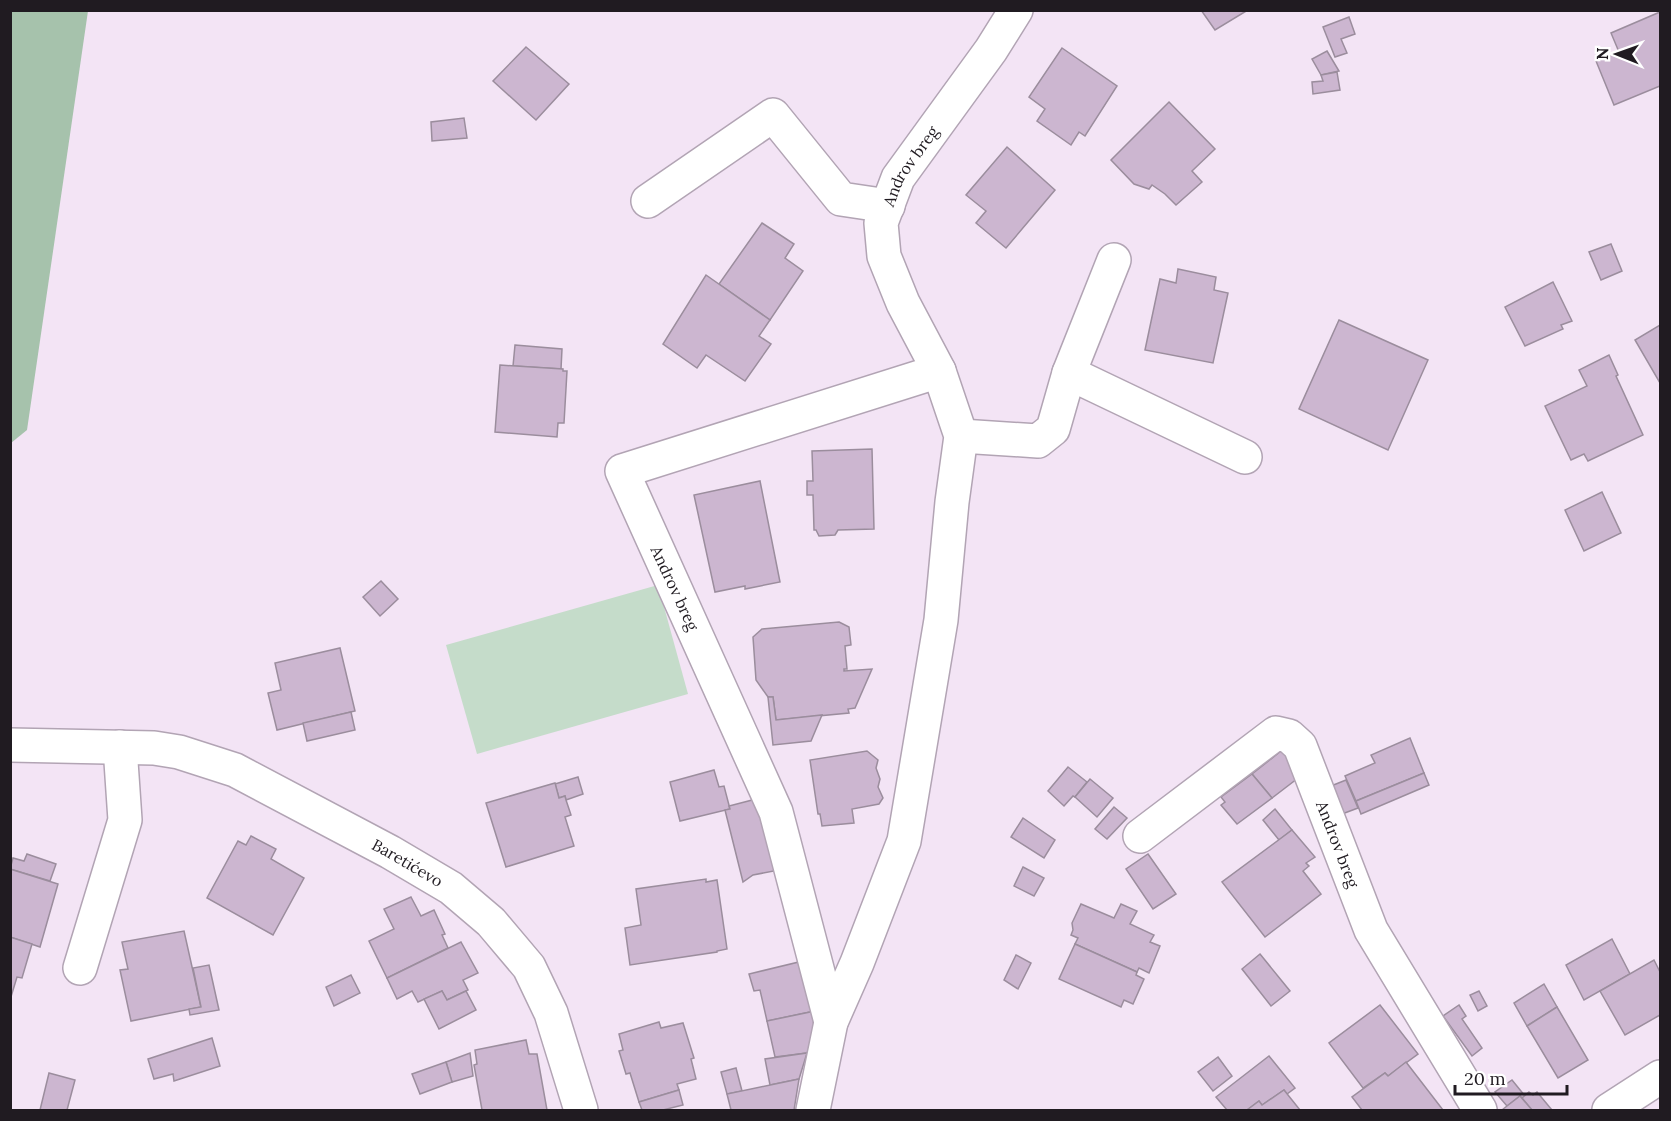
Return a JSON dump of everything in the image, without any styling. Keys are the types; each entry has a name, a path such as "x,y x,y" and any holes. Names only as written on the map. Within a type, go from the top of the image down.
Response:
{"street":[{"name":"Androv breg","path":"813,1110 831,1022 857,963 904,842 941,620 952,502 961,436 939,371 903,303 884,256 881,223 898,178 991,50 1016,10"},
{"path":"648,201 773,115 841,199 888,206"},
{"path":"961,436 1038,441 1053,429 1069,373 1114,260"},
{"name":"Androv breg","path":"831,1022 776,812 622,471 939,371"},
{"path":"1069,373 1245,457"},
{"name":"Androv breg","path":"1140,836 1276,733 1289,736 1300,746 1371,930 1480,1110"},
{"name":"Baretićevo","path":"10,745 154,748 179,752 235,770 380,847 451,888 491,922 529,967 550,1013 580,1110"},
{"path":"80,968 125,819 120,747"},
{"path":"1609,1110 1659,1082"}],"green space":[{"path":"11,10 88,11 27,430 11,443"},
{"path":"658,585 688,694 477,754 446,645"}],"building":[{"path":"1201,10 1248,10 1215,30"},
{"path":"1660,12 1660,86 1614,105 1596,61 1619,52 1611,33"},
{"path":"1349,17 1355,34 1341,39 1347,53 1335,57 1323,27"},
{"path":"526,47 569,84 536,120 493,81"},
{"path":"1062,48 1117,86 1085,136 1079,132 1071,145 1037,121 1045,109 1029,97"},
{"path":"1327,51 1339,71 1321,75 1312,59"},
{"path":"1337,72 1340,90 1313,94 1312,82 1323,81 1321,75"},
{"path":"1169,102 1215,149 1192,171 1202,182 1176,205 1152,185 1149,189 1134,184 1111,160"},
{"path":"464,118 467,138 432,141 431,122"},
{"path":"1007,147 1055,190 1006,248 976,223 986,211 966,195"},
{"path":"762,223 794,244 785,258 803,271 770,320 719,284"},
{"path":"1611,244 1622,271 1601,280 1589,252"},
{"path":"1178,269 1216,277 1214,290 1228,293 1213,363 1145,350 1160,279 1176,283"},
{"path":"706,275 770,320 759,336 771,344 745,381 706,355 697,368 663,344"},
{"path":"1553,282 1572,321 1561,325 1563,329 1525,346 1505,307"},
{"path":"1339,320 1428,360 1388,450 1299,409"},
{"path":"1660,325 1660,383 1635,340"},
{"path":"515,345 562,349 561,369 513,366"},
{"path":"1609,355 1643,435 1588,461 1584,454 1571,460 1545,406 1587,386 1579,370"},
{"path":"500,365 567,371 564,423 558,423 557,437 495,432"},
{"path":"872,449 874,529 838,530 835,535 819,536 814,530 813,495 807,495 807,481 813,481 812,451"},
{"path":"760,481 780,582 715,592 694,495"},
{"path":"1602,492 1621,533 1584,551 1565,510"},
{"path":"381,581 398,599 380,616 363,597"},
{"path":"839,622 849,627 851,645 845,646 847,669 844,671 872,669 855,708 848,709 849,713 776,720 773,697 768,697 756,680 753,637 762,629"},
{"path":"340,648 355,711 277,730 268,693 281,690 275,663"},
{"path":"768,697 773,697 776,720 822,715 811,741 773,745"},
{"path":"351,712 355,730 307,741 303,723"},
{"path":"1410,738 1424,773 1356,801 1345,776 1375,763 1371,755"},
{"path":"867,751 878,760 876,768 880,779 878,787 883,798 879,804 852,809 854,823 822,826 810,760"},
{"path":"1281,751 1296,760 1302,775 1272,798 1252,774"},
{"path":"1068,767 1087,782 1064,806 1048,791"},
{"path":"714,770 719,787 724,786 730,809 680,821 670,782"},
{"path":"1424,773 1429,785 1361,814 1356,801"},
{"path":"1252,774 1272,798 1237,824 1221,805 1225,802 1221,797"},
{"path":"578,777 583,794 566,800 565,796 559,798 555,784"},
{"path":"1090,779 1113,798 1097,817 1075,797"},
{"path":"1346,780 1358,808 1342,814 1331,786"},
{"path":"555,783 559,798 565,796 571,815 565,817 574,846 506,867 486,803"},
{"path":"760,798 779,870 753,875 743,882 725,810 730,809 729,806"},
{"path":"1114,807 1127,818 1107,839 1095,829"},
{"path":"1275,809 1292,830 1279,840 1263,820"},
{"path":"1023,818 1055,840 1044,858 1011,837"},
{"path":"1292,830 1315,857 1306,863 1309,866 1303,871 1321,894 1265,937 1222,882"},
{"path":"251,836 276,849 271,859 304,878 273,935 207,898 238,841 246,845"},
{"path":"27,854 56,864 50,881 10,869 13,858 24,861"},
{"path":"1148,854 1176,894 1153,909 1126,869"},
{"path":"1023,867 1044,878 1034,896 1014,886"},
{"path":"10,869 58,884 40,947 10,937"},
{"path":"706,879 706,882 717,880 727,949 630,965 625,928 641,925 636,889"},
{"path":"411,897 421,916 434,910 445,934 442,935 448,948 387,978 369,941 394,929 384,909"},
{"path":"1081,904 1114,918 1121,904 1137,911 1130,924 1154,935 1150,942 1160,946 1149,973 1139,968 1137,972 1075,944 1078,938 1071,935 1072,923"},
{"path":"184,931 201,1007 131,1021 120,970 128,969 122,942"},
{"path":"10,937 32,944 22,978 17,977 10,1000"},
{"path":"1612,939 1630,974 1584,1000 1566,965"},
{"path":"461,942 478,973 463,980 468,990 447,1000 442,991 418,1002 412,991 397,999 387,978"},
{"path":"1075,944 1137,972 1136,975 1144,979 1133,1004 1124,1000 1121,1007 1059,979"},
{"path":"1260,954 1290,991 1271,1006 1242,969"},
{"path":"1016,955 1031,963 1018,989 1004,980"},
{"path":"1654,960 1660,972 1660,1015 1625,1035 1600,991"},
{"path":"803,961 815,1011 767,1021 760,990 754,991 749,974"},
{"path":"209,965 219,1010 190,1015 189,1009 201,1007 193,968"},
{"path":"351,975 360,993 334,1006 326,987"},
{"path":"1544,984 1557,1007 1527,1026 1514,1003"},
{"path":"442,991 447,1000 466,991 476,1010 439,1029 424,999"},
{"path":"1479,991 1487,1006 1478,1011 1470,995"},
{"path":"1380,1005 1418,1054 1388,1076 1385,1073 1363,1088 1329,1043"},
{"path":"1459,1005 1466,1016 1462,1019 1482,1048 1472,1056 1443,1016"},
{"path":"1557,1007 1588,1060 1558,1078 1527,1026"},
{"path":"815,1011 819,1026 807,1053 775,1057 767,1021"},
{"path":"659,1022 661,1028 683,1023 694,1058 691,1059 696,1079 677,1084 679,1090 639,1102 630,1073 626,1074 619,1051 623,1050 619,1034"},
{"path":"212,1038 220,1066 174,1081 173,1074 154,1079 148,1059"},
{"path":"526,1040 529,1054 537,1054 547,1110 482,1110 474,1065 477,1064 475,1050"},
{"path":"470,1053 473,1076 452,1082 446,1062"},
{"path":"807,1053 799,1079 770,1085 765,1059"},
{"path":"1269,1056 1295,1088 1287,1094 1284,1090 1262,1105 1259,1101 1247,1110 1227,1110 1216,1097"},
{"path":"1218,1057 1232,1076 1213,1091 1198,1072"},
{"path":"446,1062 452,1082 420,1094 412,1074"},
{"path":"1406,1062 1443,1110 1362,1110 1352,1097 1385,1073 1388,1076"},
{"path":"736,1068 742,1091 727,1094 721,1072"},
{"path":"49,1073 75,1080 67,1110 40,1110"},
{"path":"799,1079 794,1110 731,1110 727,1094"},
{"path":"1512,1080 1525,1096 1522,1098 1520,1096 1507,1106 1495,1092"},
{"path":"679,1090 683,1105 663,1110 642,1110 639,1102"},
{"path":"1284,1090 1300,1110 1247,1110 1259,1101 1262,1105"},
{"path":"1529,1092 1533,1095 1537,1092 1552,1110 1532,1110 1522,1098"},
{"path":"1520,1096 1532,1110 1502,1110 1507,1106"}]}
